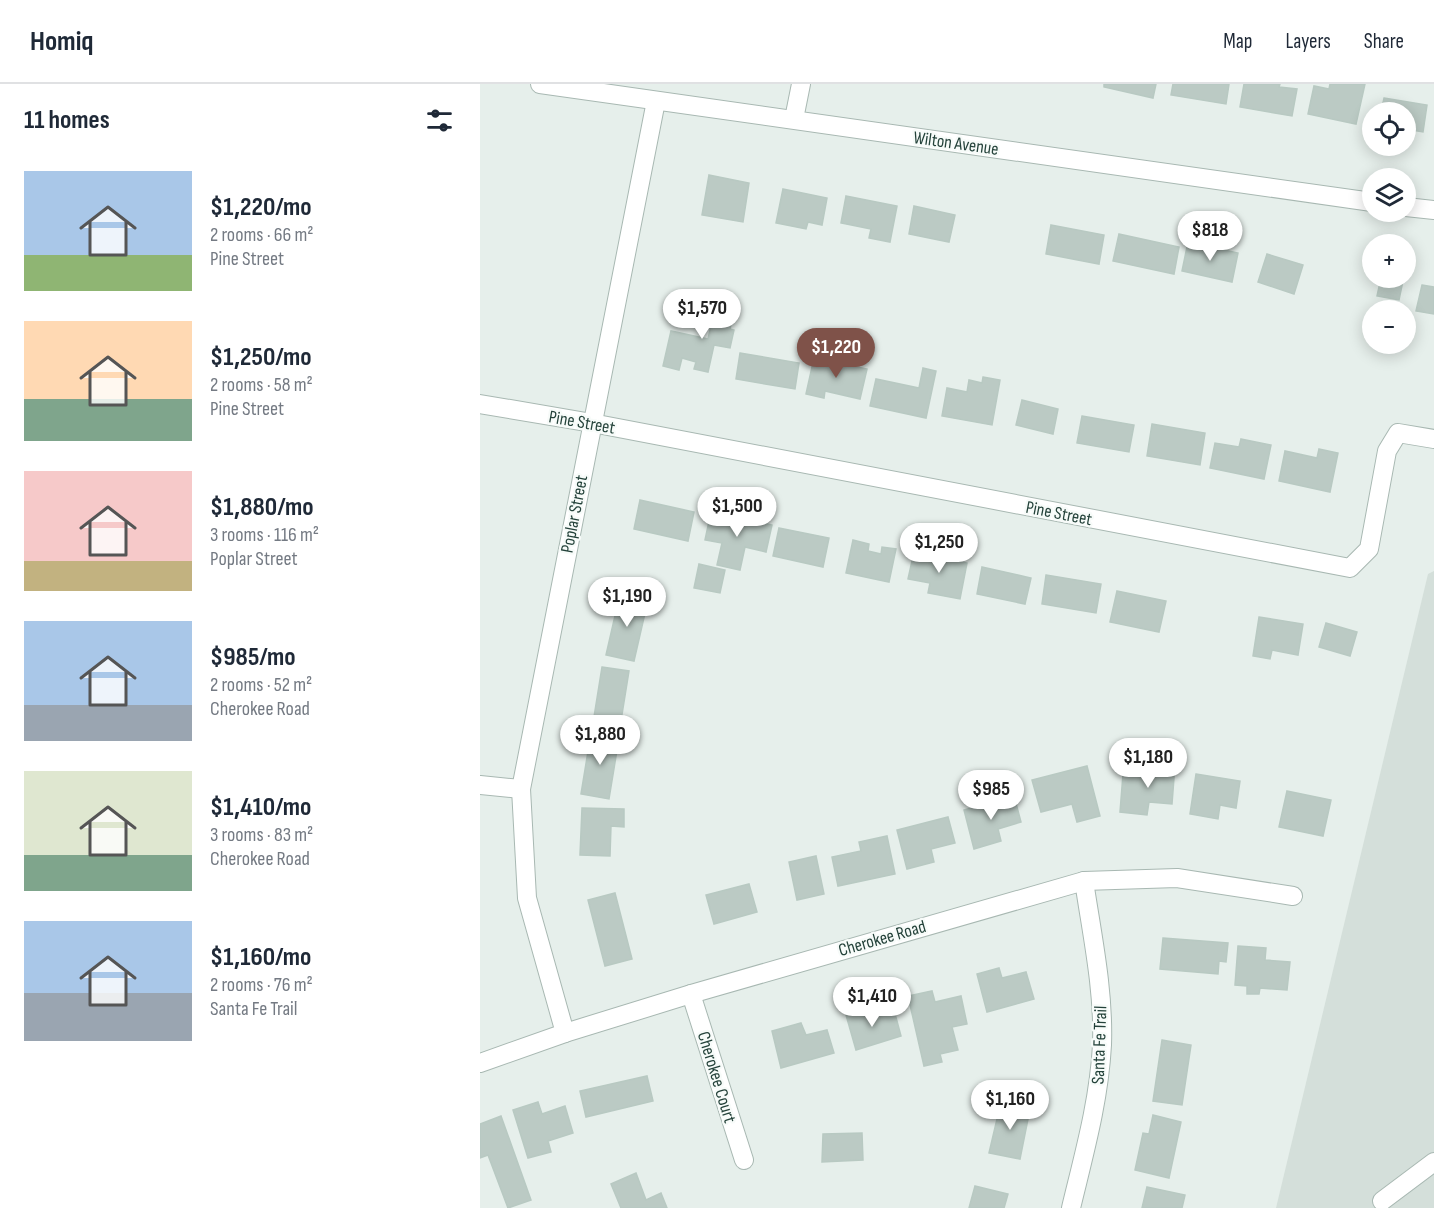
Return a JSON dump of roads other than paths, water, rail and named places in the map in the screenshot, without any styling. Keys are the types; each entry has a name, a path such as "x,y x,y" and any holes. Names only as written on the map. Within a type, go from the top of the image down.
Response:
{"street":[{"name":"Wilton Avenue","path":"540,84 1362,201"},
{"path":"794,119 801,84"},
{"name":"Poplar Street","path":"565,1033 527,898 521,789 656,102"},
{"path":"1416,208 1434,210"},
{"name":"Pine Street","path":"480,404 592,423 1350,568 1369,549 1387,451 1398,433 1434,439"},
{"path":"480,785 521,789"},
{"name":"Cherokee Road","path":"480,1063 565,1033 691,994 1084,881 1177,878 1293,896"},
{"name":"Santa Fe Trail","path":"1071,1208 1095,1106 1102,1045 1101,996 1084,881"},
{"name":"Cherokee Court","path":"691,994 744,1160"},
{"path":"1382,1201 1434,1162"}]}
